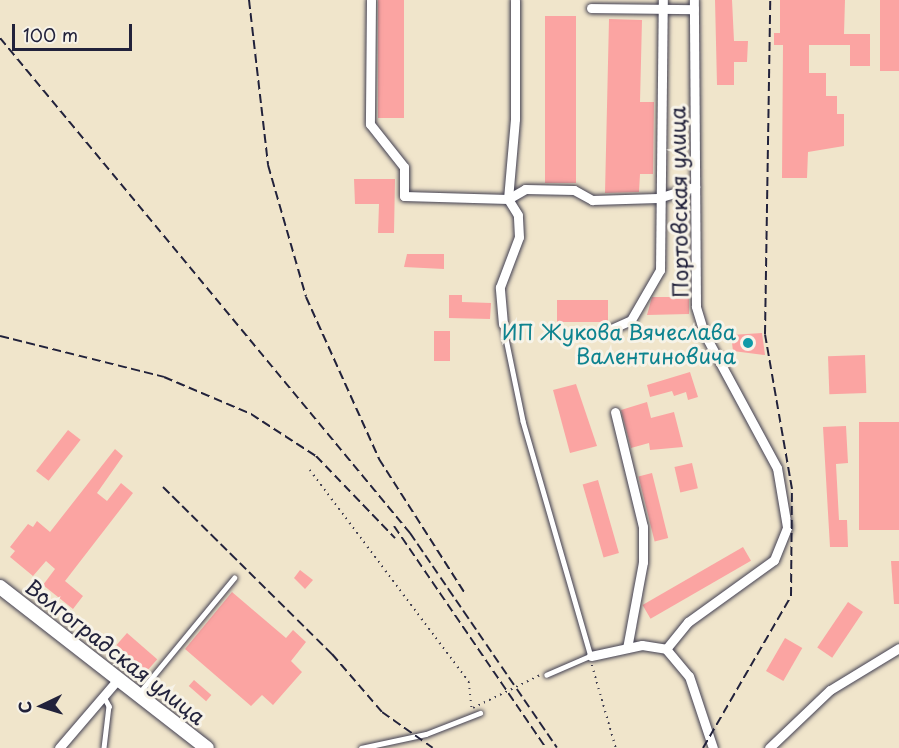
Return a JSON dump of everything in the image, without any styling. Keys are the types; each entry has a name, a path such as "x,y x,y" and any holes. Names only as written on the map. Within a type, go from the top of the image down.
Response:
{"main road":[{"name":"Волгоградская улица","path":"0,587 207,748"}],"street":[{"path":"371,0 370,124 404,167 404,196 508,199 525,189 574,190 592,200 658,198 695,188"},
{"path":"503,324 500,287 519,237 518,215 508,199 516,119 515,0"},
{"path":"611,329 631,320 660,270 658,198 663,0"},
{"path":"591,8 662,10 694,4"},
{"name":"Портовская улица","path":"666,649 688,622 774,560 788,527 777,468 701,324 695,188 694,4"},
{"path":"615,412 643,527 643,562 627,648"},
{"path":"590,657 627,648 666,649 689,676 713,748"},
{"path":"770,748 830,690 899,648"},
{"path":"59,748 118,678"}],"lane":[{"path":"503,324 523,421 590,657 547,675"},
{"path":"138,694 234,578"},
{"path":"103,695 109,706 104,748"},
{"path":"361,748 471,718 480,713"}],"path":[{"path":"310,470 469,682 471,718"},
{"path":"590,657 616,748"},
{"path":"472,708 530,675 547,675"}],"building":[{"path":"378,0 404,0 404,118 378,118"},
{"path":"715,0 732,0 734,41 748,41 747,62 734,62 734,85 717,85"},
{"path":"780,0 845,0 844,34 870,34 870,66 850,66 850,45 809,45 809,73 826,73 826,96 837,96 837,114 844,114 844,146 808,152 807,178 782,178 783,45 774,45 774,33 780,33"},
{"path":"880,0 899,0 899,71 880,71"},
{"path":"545,16 576,16 576,183 545,183"},
{"path":"609,19 642,20 640,102 654,102 653,174 640,174 639,192 605,193"},
{"path":"354,179 395,179 394,233 378,233 379,204 355,204"},
{"path":"407,254 444,254 444,269 404,267"},
{"path":"449,295 462,295 462,302 491,303 490,319 449,318"},
{"path":"652,297 689,297 689,314 647,315"},
{"path":"557,300 608,300 608,322 557,322"},
{"path":"434,331 450,331 450,361 434,361"},
{"name":"ИП Жукова Вячеслава Валентиновича","path":"762,333 765,355 733,351 731,335"},
{"path":"865,355 866,393 829,394 828,356"},
{"path":"690,372 698,397 688,400 686,392 674,396 672,391 650,397 647,385"},
{"path":"576,384 597,446 570,453 553,390"},
{"path":"647,402 651,418 674,412 683,447 650,450 649,443 631,448 621,410"},
{"path":"859,422 899,422 899,530 859,530"},
{"path":"846,426 848,463 836,464 839,520 847,520 848,547 830,547 823,427"},
{"path":"68,430 81,440 49,481 36,471"},
{"path":"115,449 123,456 97,493 107,501 121,483 133,493 65,581 83,596 73,609 43,585 55,569 46,561 33,576 10,557 15,551 10,547 28,524 33,527 37,521 50,532"},
{"path":"692,463 698,488 680,492 674,467"},
{"path":"652,473 668,538 655,541 638,476"},
{"path":"598,480 619,553 604,557 583,484"},
{"path":"743,547 751,561 651,619 643,605"},
{"path":"891,561 899,561 899,604 894,604"},
{"path":"300,570 313,580 305,589 294,578"},
{"path":"232,592 286,638 293,630 306,642 291,661 302,672 273,705 262,695 251,706 185,649"},
{"path":"848,602 863,612 832,658 817,648"},
{"path":"127,633 157,659 147,671 117,645"},
{"path":"785,638 802,648 783,681 766,671"},
{"path":"194,680 211,695 206,701 189,686"}],"railway":[{"path":"249,0 268,165 306,297 379,459 464,592"},
{"path":"703,748 791,596 792,489 765,334 770,0"},
{"path":"0,38 410,533 557,748"},
{"path":"0,336 164,377 251,414 316,456 395,538"},
{"path":"163,487 332,654 382,712 433,748"},
{"path":"394,526 546,748"}],"place":[{"name":"ИП Жукова Вячеслава Валентиновича","path":"748,343"}]}
